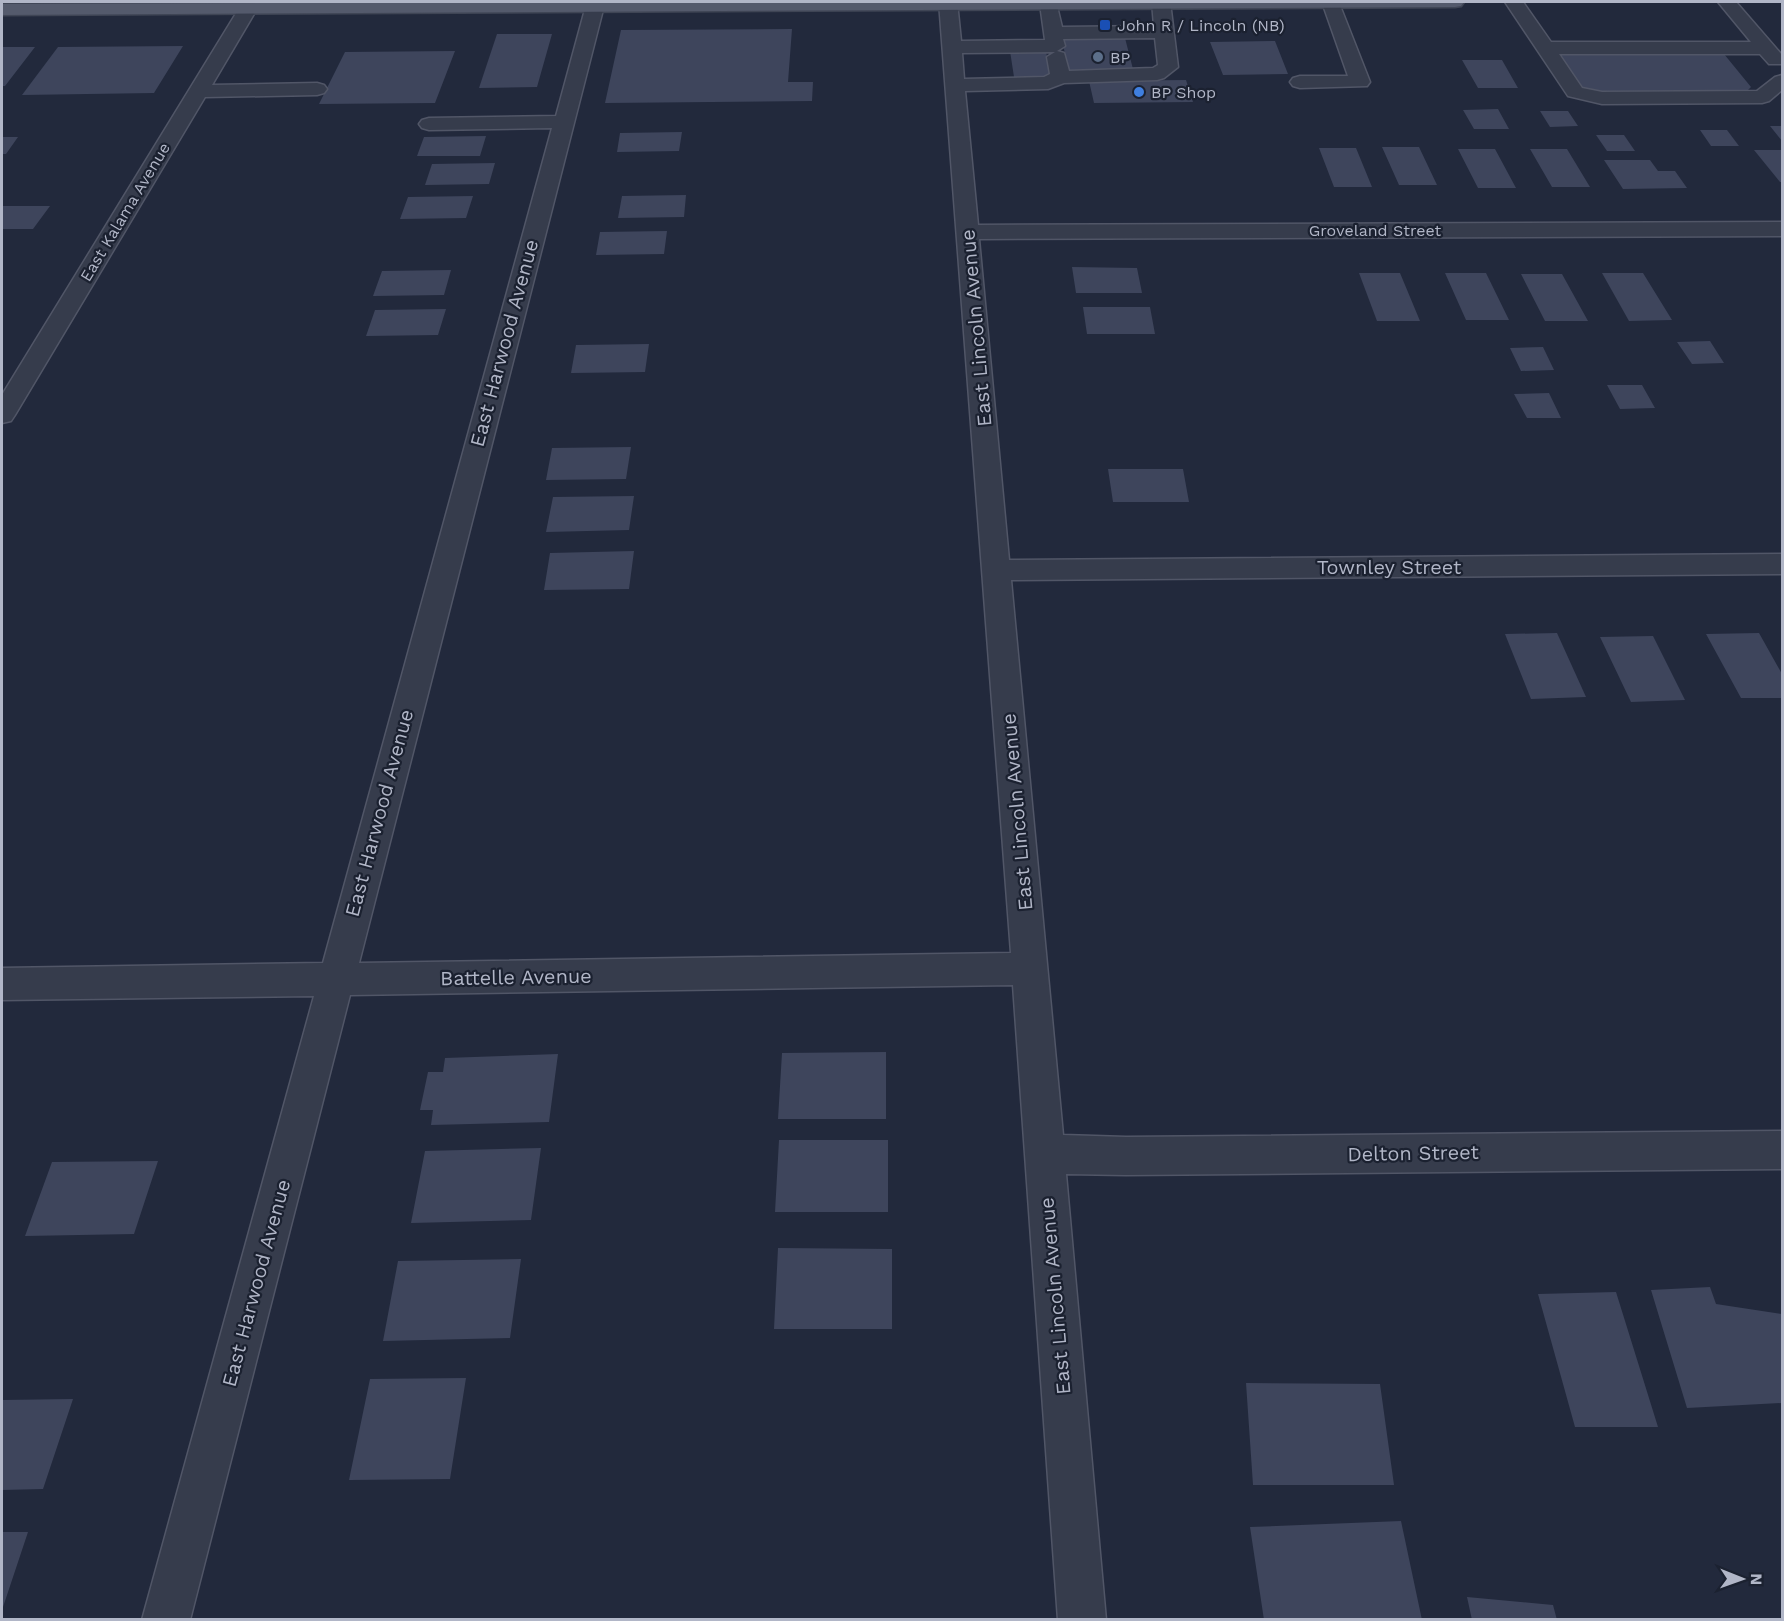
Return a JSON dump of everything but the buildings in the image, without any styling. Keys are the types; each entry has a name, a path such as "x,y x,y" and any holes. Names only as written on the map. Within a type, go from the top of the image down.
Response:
{"main road":[{"path":"14,7 1455,2"}],"street":[{"path":"1514,2 1575,92 1602,98 1762,98 1782,81"},
{"path":"1727,2 1782,68"},
{"name":"East Lincoln Avenue","path":"948,3 1030,969 1082,1620"},
{"path":"954,85 1048,83 1060,77 1158,74 1168,67 1161,3"},
{"path":"1300,82 1360,82 1330,3"},
{"name":"East Harwood Avenue","path":"166,1620 595,4"},
{"path":"1049,4 1060,77"},
{"name":"East Kalama Avenue","path":"2,416 250,5"},
{"path":"951,47 1164,32"},
{"path":"1545,48 1766,48"},
{"path":"198,90 317,89"},
{"path":"429,124 563,122"},
{"name":"Groveland Street","path":"967,232 1782,229"},
{"name":"Townley Street","path":"996,570 1782,564"},
{"name":"Battelle Avenue","path":"2,984 1030,969"},
{"name":"Delton Street","path":"1044,1155 1782,1150"}],"place":[{"name":"John R / Lincoln (NB)","path":"1105,25"},
{"name":"BP","path":"1098,57"},
{"name":"BP Shop","path":"1139,92"}]}
